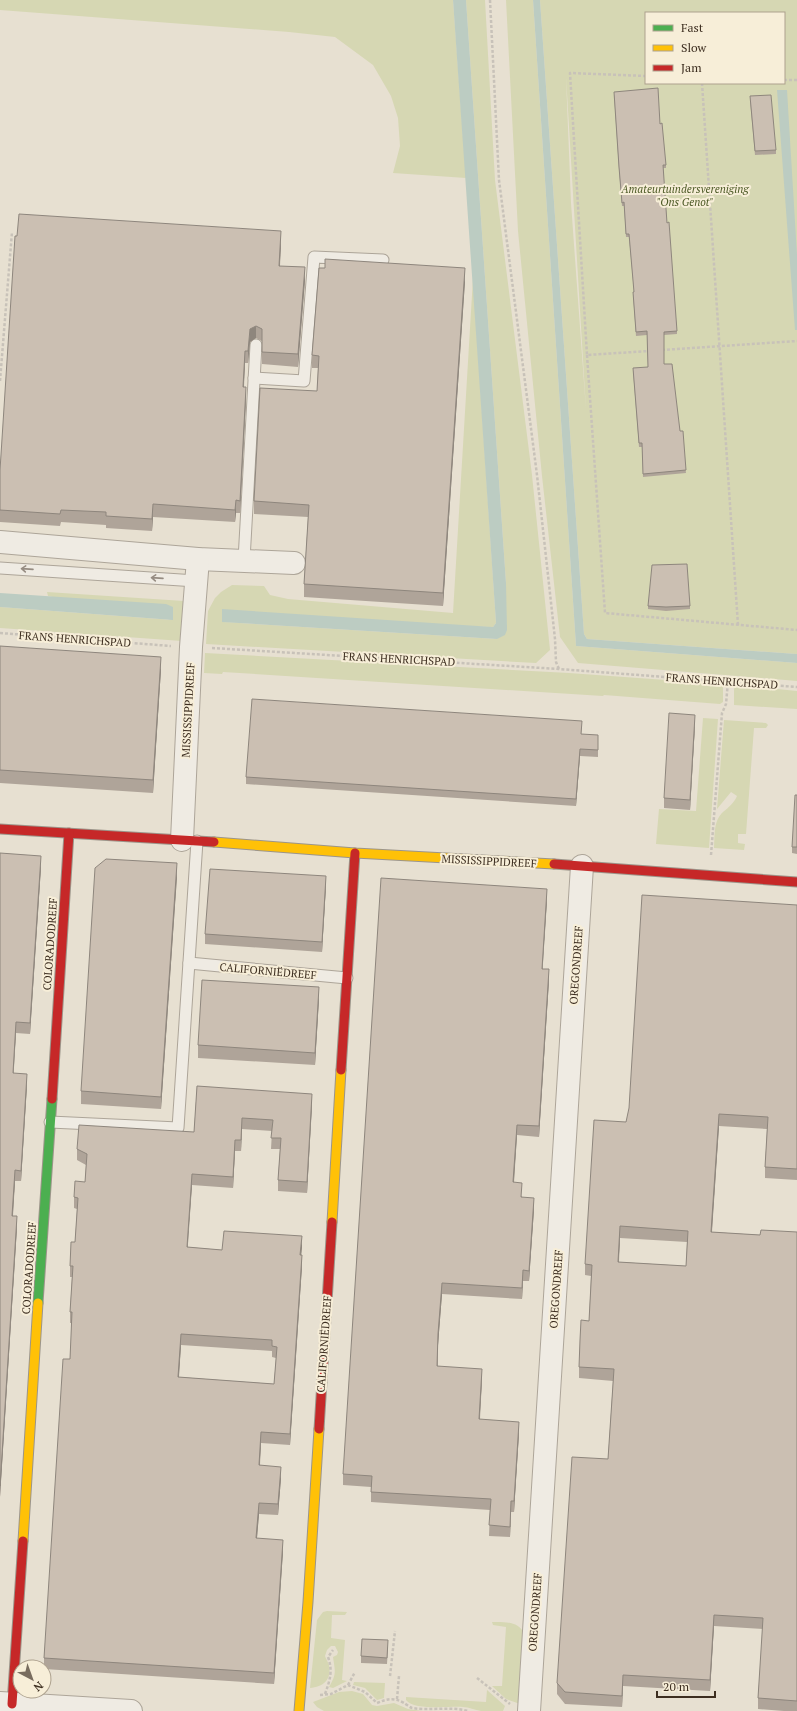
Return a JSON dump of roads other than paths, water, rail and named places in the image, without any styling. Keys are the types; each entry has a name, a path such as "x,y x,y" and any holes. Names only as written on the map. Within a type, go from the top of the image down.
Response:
{"street":[{"path":"0,542 198,559 294,563"},
{"name":"MISSISSIPPIDREEF","path":"189,840 191,647 198,559"},
{"name":"MISSISSIPPIDREEF","path":"0,829 189,840 355,853 620,868 797,882"},
{"name":"COLORADODREEF","path":"6,1703 50,1122 69,833"},
{"name":"CALIFORNIËDREEF","path":"299,1711 355,853"},
{"name":"OREGONDREEF","path":"522,1709 582,866"},
{"path":"6,1703 55,1708 131,1711"}],"lane":[{"path":"254,378 304,381 314,257 383,260"},
{"path":"244,560 256,345"},
{"path":"0,568 196,581"},
{"path":"50,1122 178,1128 189,963 189,840"},
{"name":"CALIFORNIËDREEF","path":"189,963 347,978"}],"park label":[{"name":"Amateurtuindersvereniging \"Ons Genot\"","path":"685,195"}]}
